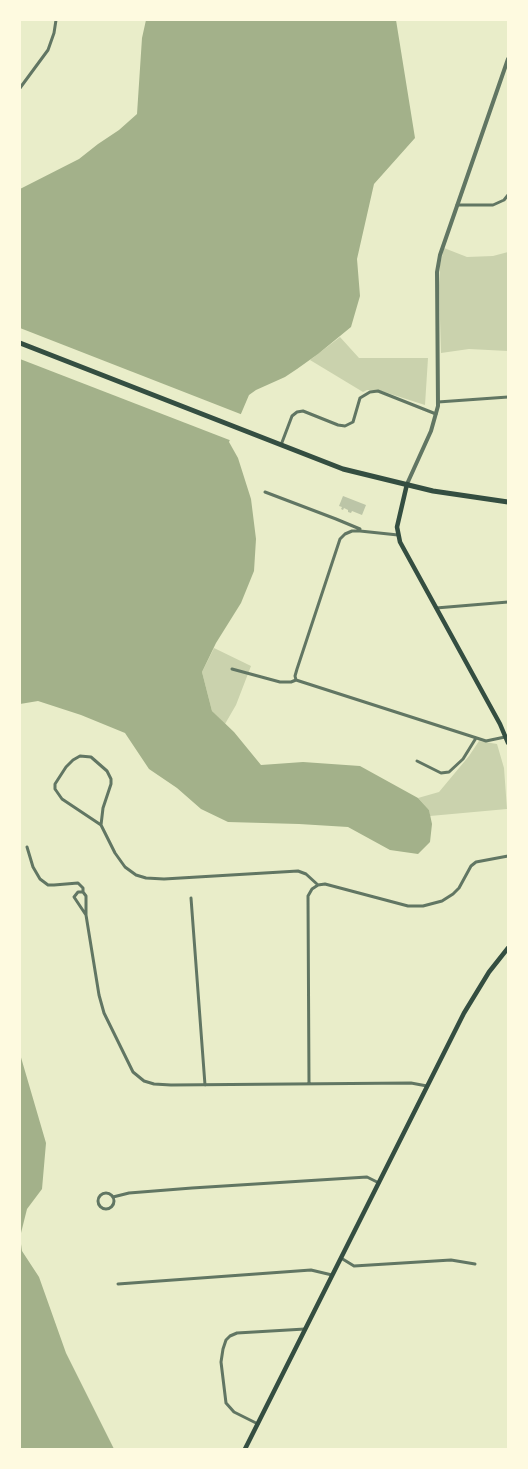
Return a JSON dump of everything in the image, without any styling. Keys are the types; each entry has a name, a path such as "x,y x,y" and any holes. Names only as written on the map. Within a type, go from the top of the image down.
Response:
{"highway":[{"path":"20,343 343,469 433,491 508,502"}],"main road":[{"path":"408,484 397,527 400,542 508,743"},
{"path":"245,1449 476,992 508,948"}],"street":[{"path":"20,88 48,50 56,20"},
{"path":"408,484 437,414 437,272 441,250 506,71 508,59"},
{"path":"457,205 493,205 504,200 508,195"},
{"path":"281,445 292,416 297,412 303,411 338,425 346,426 353,422 360,398 370,392 378,391 437,414"},
{"path":"438,402 508,397"},
{"path":"265,492 336,519 360,529 360,531"},
{"path":"296,680 297,669 340,540 345,534 352,531 398,535"},
{"path":"436,608 508,602"},
{"path":"232,669 280,682 296,680 486,741 506,737"},
{"path":"417,761 437,772 445,774 459,764 476,738"},
{"path":"101,826 103,808 110,791 111,779 96,760 80,756 66,767 55,784 55,789 62,799 101,826 115,853 125,867 136,875 146,878 164,879 298,871 306,874 318,884 325,884 408,906 423,906 442,901 453,894 459,888 470,866 476,862 508,856"},
{"path":"27,847 33,867 44,883 54,885 78,883 83,888 86,896 86,915 101,1004 107,1021 133,1072 144,1081 154,1084 205,1085 411,1083 427,1086"},
{"path":"309,1084 308,896 318,884"},
{"path":"83,892 78,892 74,897 86,915"},
{"path":"191,898 205,1085"},
{"path":"113,1197 129,1193 192,1188 366,1177 378,1183"},
{"path":"108,1193 113,1197 112,1207 106,1209 100,1206 98,1200 102,1195 108,1193"},
{"path":"340,1258 354,1266 451,1260 474,1264"},
{"path":"118,1284 311,1270 332,1276"},
{"path":"258,1424 234,1412 226,1403 221,1362 226,1340 237,1333 305,1329"}],"shaded area":[{"path":"146,20 396,20 415,138 374,184 357,259 360,296 351,327 318,354 285,377 249,395 229,442 238,458 251,499 256,539 254,571 241,603 216,643 202,672 212,711 234,732 261,765 303,762 360,766 418,798 429,810 432,824 430,842 418,854 390,850 348,827 228,822 201,809 177,788 149,769 125,733 81,715 38,701 20,704 20,189 79,159 119,130 137,114 142,38"},
{"path":"444,248 467,257 493,256 508,252 508,351 469,349 441,353 439,285 440,265"},
{"path":"340,337 359,358 428,358 425,405 378,390 363,392 310,360"},
{"path":"214,648 251,666 236,705 225,724 212,711 202,672"},
{"path":"479,741 497,744 504,768 507,809 430,816 429,810 418,798 439,792"},
{"path":"20,1054 46,1143 42,1189 27,1209 20,1237"},
{"path":"20,1237 22,1251 39,1277 66,1353 114,1449 20,1449"}],"pier":[{"path":"20,328 243,415 232,441 20,359"}],"building":[{"path":"343,496 366,505 362,515 352,511 351,513 348,512 344,508 343,510 341,509 342,507 339,506"}]}
